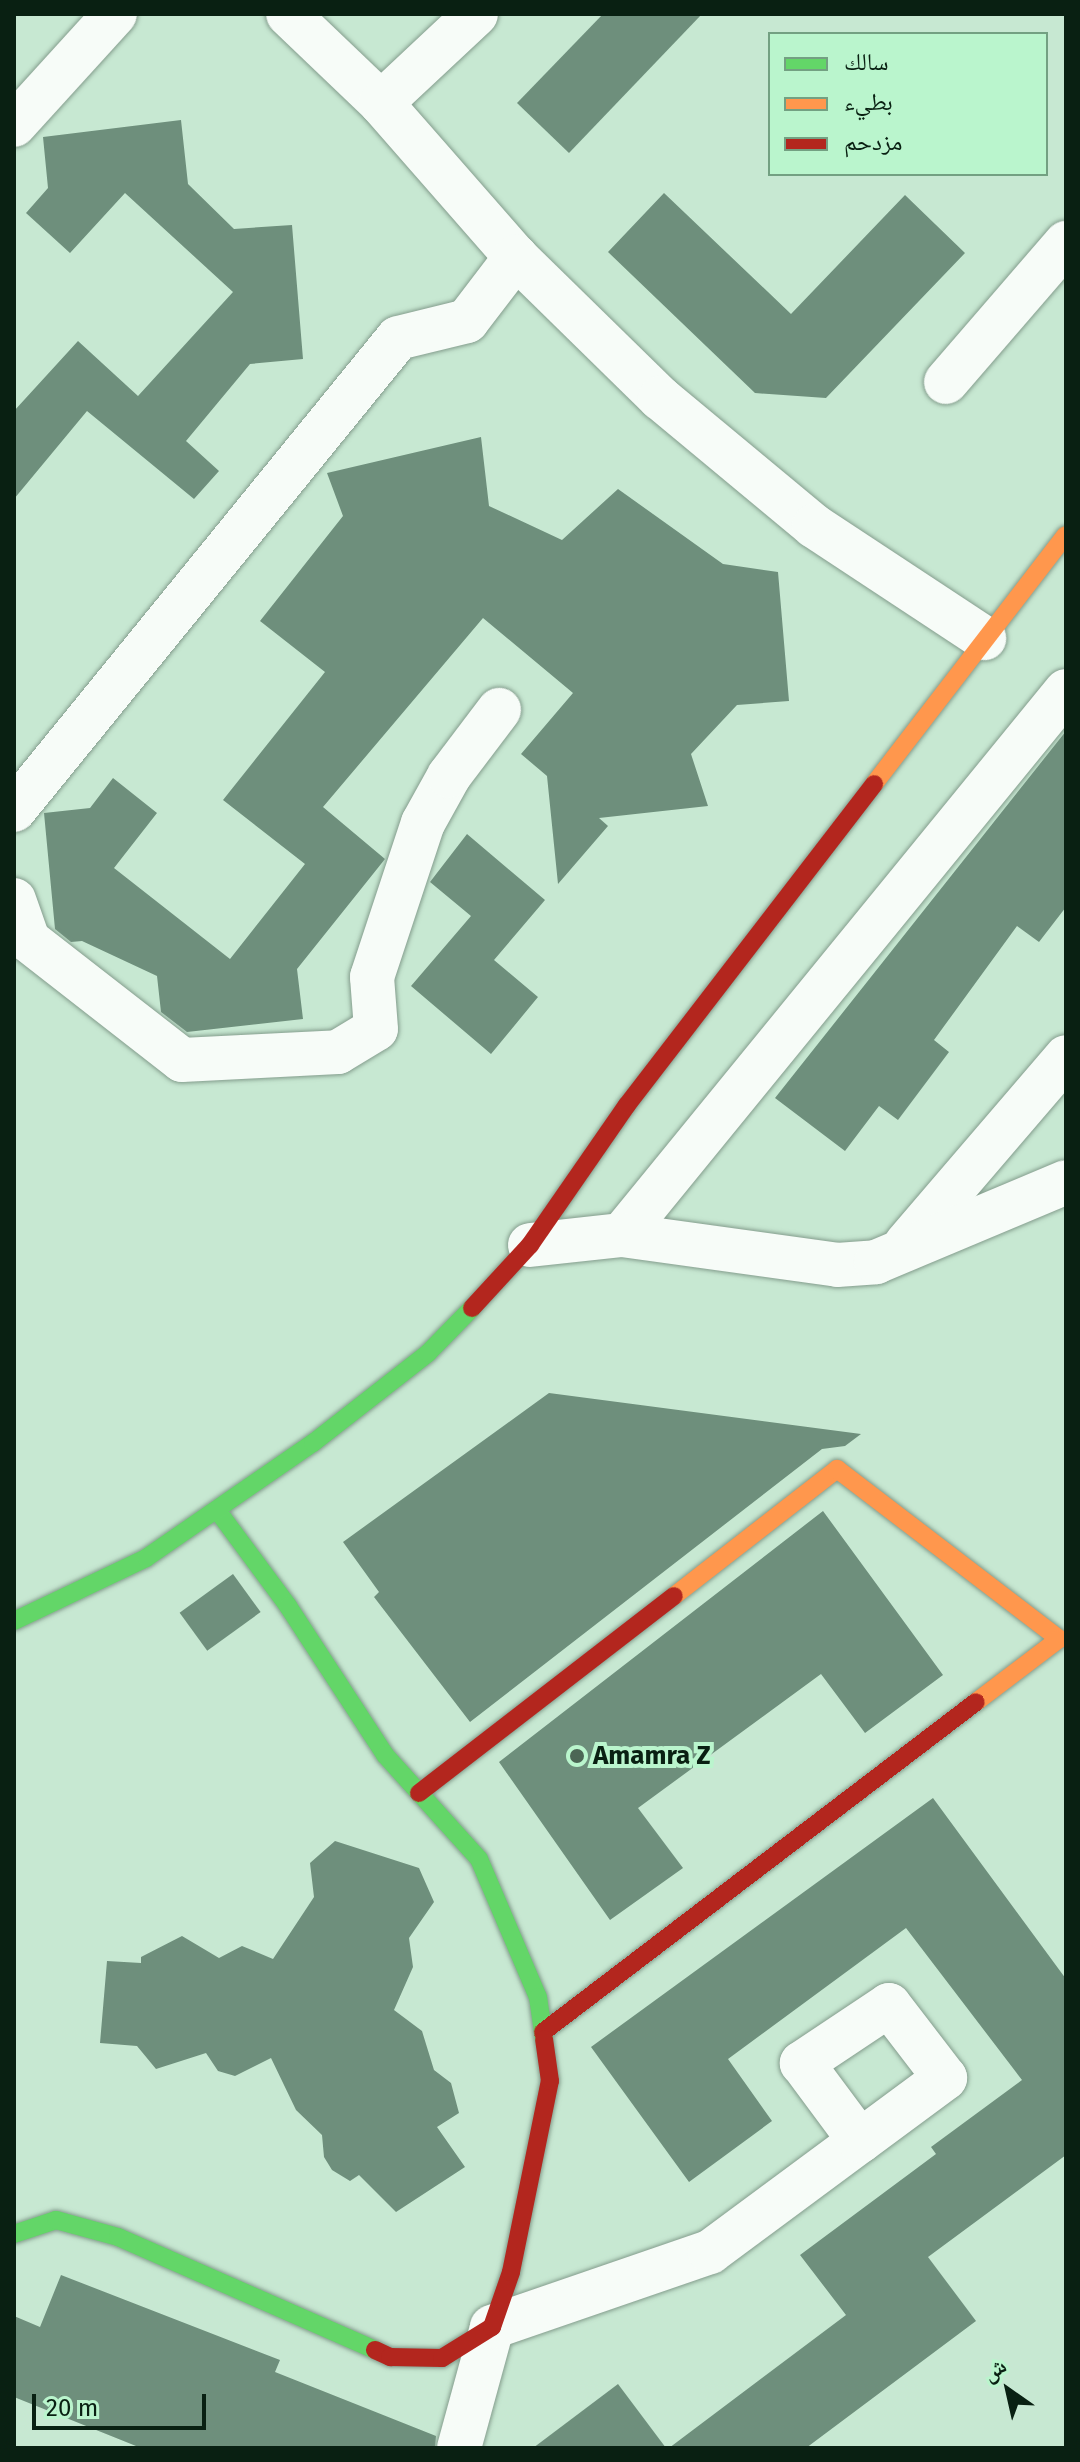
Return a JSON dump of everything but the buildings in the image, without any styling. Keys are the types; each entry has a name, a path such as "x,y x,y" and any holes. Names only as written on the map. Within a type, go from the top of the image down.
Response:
{"street":[{"path":"14,125 115,14"},
{"path":"288,14 381,103 516,257 660,398 814,526 984,638"},
{"path":"381,103 476,14"},
{"path":"946,382 1066,243"},
{"path":"14,810 398,338 467,321 516,257"},
{"path":"16,1617 146,1558 313,1443 428,1353 530,1245 627,1105 1066,535"},
{"path":"622,1235 1066,691"},
{"path":"14,900 28,940 182,1060 338,1052 376,1029 372,977 423,823 449,776 499,710"},
{"path":"902,1248 1066,1057"},
{"path":"530,1245 622,1235 837,1265 876,1262 902,1248 1066,1182"},
{"path":"419,1793 837,1469 1059,1639 543,2032"},
{"path":"217,1510 288,1606 385,1755 487,1873 538,1997 550,2081 525,2212 459,2448"},
{"path":"14,2234 56,2220 118,2237 390,2357 442,2358 492,2327 710,2252 860,2141"}],"traffic: fast":[{"path":"14,1621 146,1558 313,1443 428,1353 472,1308"},
{"path":"217,1510 288,1606 385,1755 479,1859 538,1997 544,2039"},
{"path":"14,2234 56,2220 118,2237 375,2350"}],"traffic: slow":[{"path":"874,784 1066,535"},
{"path":"674,1596 837,1469 1059,1639 976,1702"}],"traffic: jam":[{"path":"472,1308 530,1245 627,1105 874,784"},
{"path":"419,1793 674,1596"},
{"path":"543,2032 976,1702"},
{"path":"375,2350 390,2357 442,2358 492,2327 511,2272 550,2081 544,2039"}],"place":[{"name":"Amamra Z","path":"577,1756"}]}
